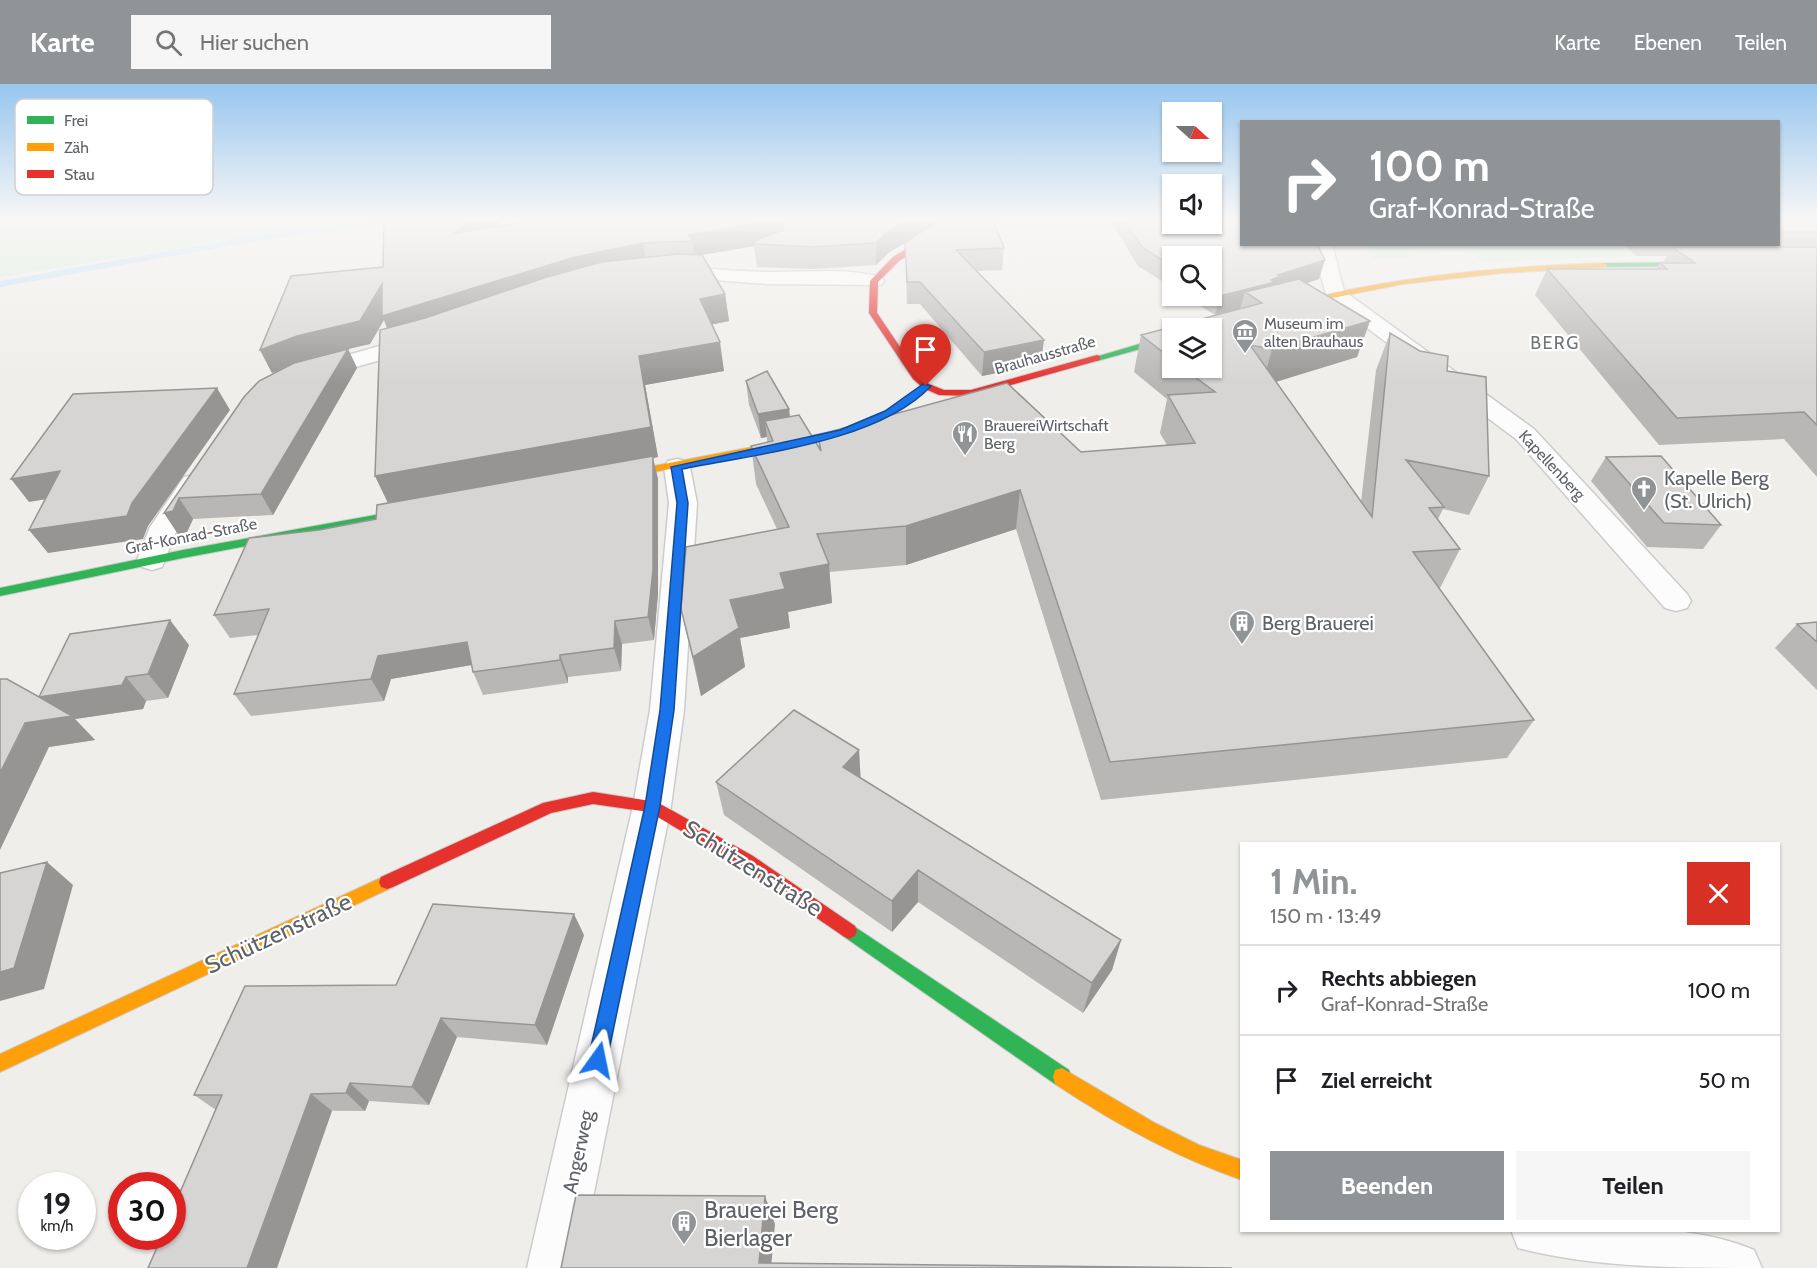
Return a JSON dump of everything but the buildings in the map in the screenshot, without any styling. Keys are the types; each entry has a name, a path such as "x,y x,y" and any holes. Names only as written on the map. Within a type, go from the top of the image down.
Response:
{"street":[{"path":"643,275 660,273"},
{"path":"692,273 766,278 831,277 874,281"},
{"path":"597,480 677,467 843,433 889,414 926,386 907,367 873,313 874,281 882,273"},
{"path":"1329,273 1334,294"},
{"path":"1222,323 1334,294 1428,277 1466,273"},
{"name":"Kapellenberg","path":"1334,294 1525,434 1676,601"},
{"path":"287,381 445,333"},
{"name":"Brauhausstraße","path":"926,386 943,393 970,393 1162,340"},
{"path":"153,560 164,527 208,462"},
{"name":"Angerweg","path":"553,1268 652,806 667,710 682,503 677,467"},
{"name":"Graf-Konrad-Straße","path":"0,592 153,560 429,509"},
{"name":"Schützenstraße","path":"0,1063 548,807 593,798 652,806 747,861 1122,1118 1220,1163 1240,1169"},
{"path":"1542,1232 1622,1257 1736,1268"}],"green space":[{"path":"0,273 23,273 0,277"}],"waterway":[{"path":"0,284 60,273"}],"traffic: fast":[{"path":"1097,358 1162,340"},
{"path":"0,592 183,554 419,511"},
{"path":"849,931 1062,1077"}],"traffic: slow":[{"path":"1222,323 1378,285 1470,273"},
{"path":"612,477 843,433 889,414 926,386"},
{"path":"0,1063 387,882"},
{"path":"1062,1077 1105,1105 1171,1142 1240,1169"}],"traffic: jam":[{"path":"882,273 874,281 873,313 916,377 926,386 943,393 971,393 1097,358"},
{"path":"387,882 548,807 593,798 652,806 747,861 849,931"}],"place":[{"name":"Museum im alten Brauhaus","path":"1245,355"},
{"name":"BrauereiWirtschaft Berg","path":"965,457"},
{"name":"Kapelle Berg (St. Ulrich)","path":"1644,512"},
{"name":"Berg Brauerei","path":"1242,646"},
{"name":"Brauerei Berg Bierlager","path":"684,1246"}],"district":[{"name":"BERG","path":"1555,343"}],"route":[{"path":"598,1060 652,806 667,710 682,503 677,467 843,433 889,414 926,386"}]}
